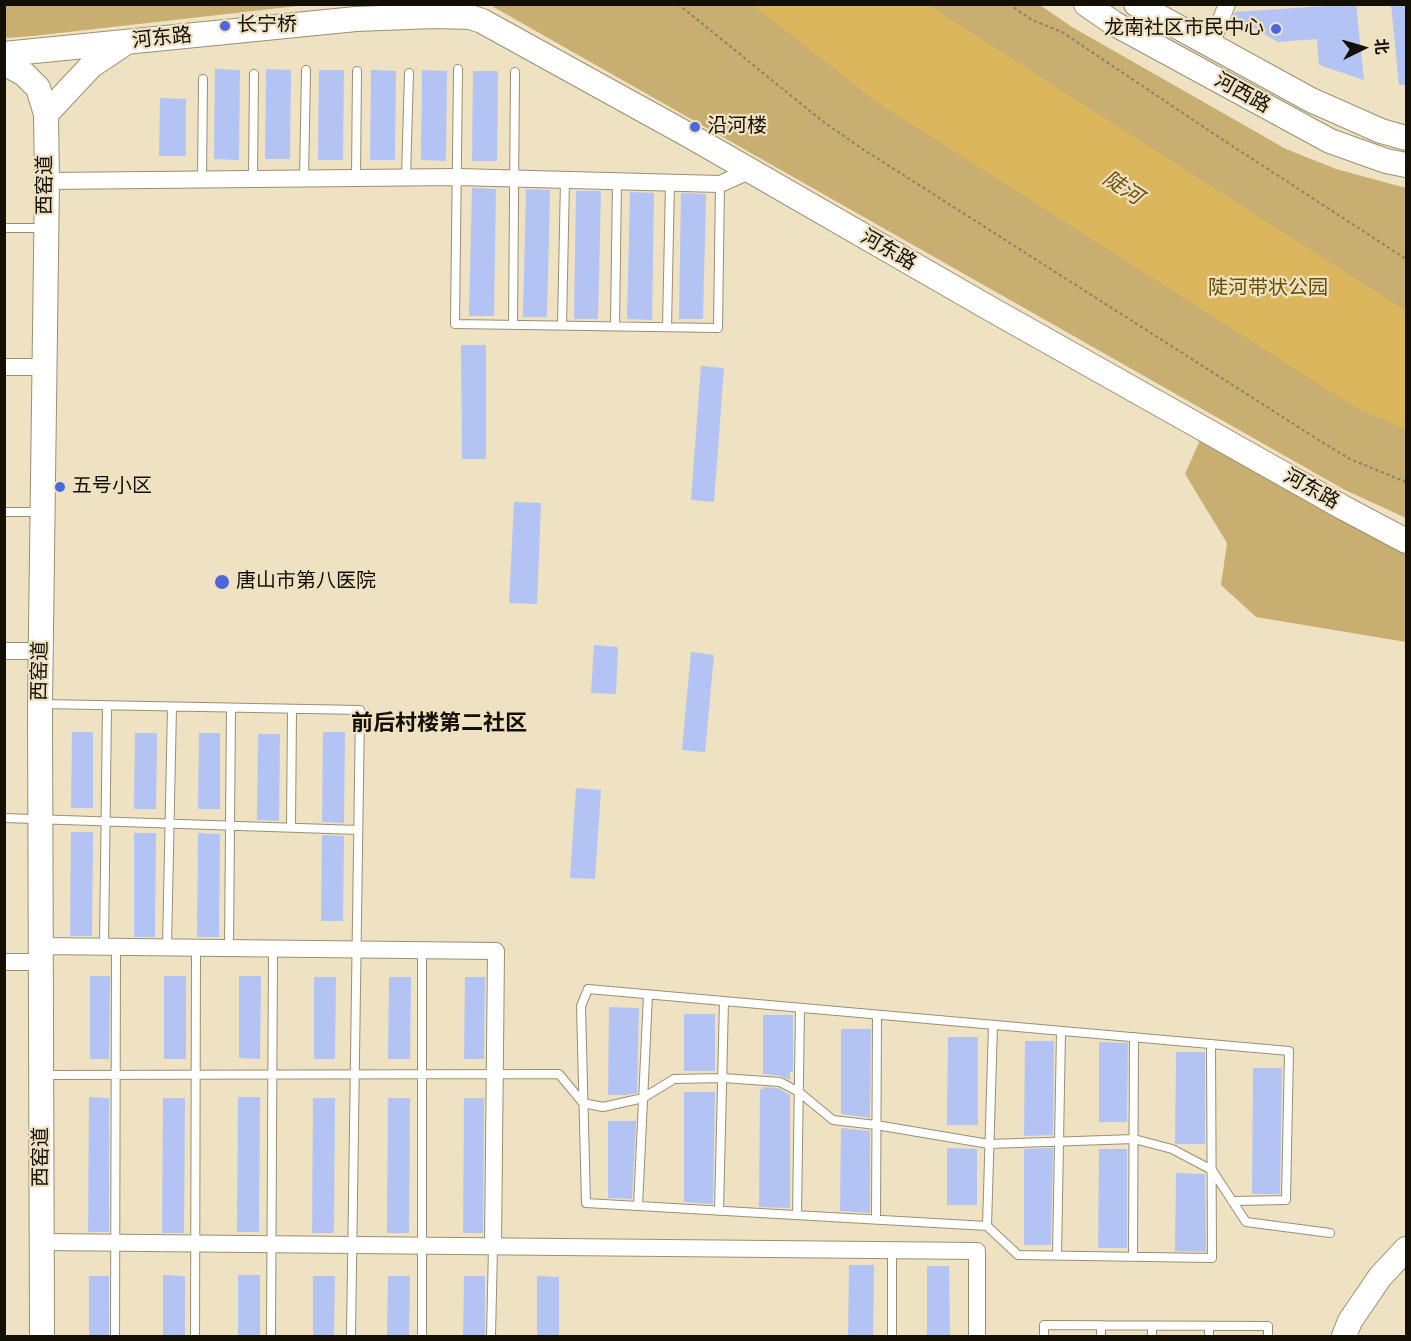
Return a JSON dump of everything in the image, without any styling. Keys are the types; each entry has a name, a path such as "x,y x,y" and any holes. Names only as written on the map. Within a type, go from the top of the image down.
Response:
{"street":[{"name":"河东路","path":"356,19 390,8 394,4"},
{"path":"458,4 482,21"},
{"name":"河西路","path":"1086,4 1136,35 1330,141 1386,161 1407,165"},
{"name":"河西路","path":"1136,4 1311,100 1381,131 1407,138"},
{"path":"1212,45 1227,4"},
{"name":"河东路","path":"4,54 356,19 435,16 482,21 671,125 1344,508 1407,541"},
{"path":"46,114 91,66 126,42"},
{"name":"西窑道","path":"4,63 24,74 38,88 46,114 39,704 42,1336"},
{"path":"47,181 458,177 720,184 749,171"},
{"path":"4,367 44,367"},
{"path":"4,651 41,651"},
{"path":"4,962 41,954 110,946 496,951 492,1247"},
{"path":"42,1242 977,1251 976,1336"},
{"path":"1344,1336 1350,1320 1380,1277 1407,1250"}],"lane":[{"path":"458,69 455,324 718,328 720,184"},
{"path":"304,178 306,70"},
{"path":"356,178 357,71"},
{"path":"513,325 515,72"},
{"path":"406,177 409,73"},
{"path":"253,179 254,74"},
{"path":"202,79 202,180"},
{"path":"562,325 565,180"},
{"path":"615,326 617,181"},
{"path":"667,327 670,182"},
{"path":"4,228 46,228"},
{"path":"4,512 43,512"},
{"path":"39,704 360,710 351,1336"},
{"path":"107,706 105,821 116,1075 115,1336"},
{"path":"167,947 172,707"},
{"path":"229,948 231,708"},
{"path":"291,827 292,709"},
{"path":"4,818 358,830"},
{"path":"195,1336 196,948"},
{"path":"271,1336 273,949"},
{"path":"422,1336 423,950"},
{"path":"1211,1044 1212,1258 1018,1255 987,1226 586,1203 581,1006 588,989 648,995 724,1001 877,1015 1134,1037 1289,1051 1286,1200 1232,1201"},
{"path":"638,1206 648,995"},
{"path":"719,1211 724,1001"},
{"path":"797,1215 800,1008"},
{"path":"876,1220 877,1015"},
{"path":"987,1226 993,1025"},
{"path":"1057,1256 1061,1031"},
{"path":"1133,1257 1134,1037"},
{"path":"41,1075 558,1074 583,1103 603,1107 643,1098 674,1079 723,1078 780,1082 799,1092 833,1120 989,1144 1134,1139 1172,1149 1212,1170 1246,1222 1330,1233"},
{"path":"491,1336 492,1247"},
{"path":"892,1250 892,1336"},
{"path":"1044,1336 1044,1325 1268,1326 1268,1336"},
{"path":"1101,1325 1101,1336"},
{"path":"1152,1326 1152,1336"},
{"path":"1209,1326 1209,1336"}],"path":[{"path":"678,4 821,120 861,148 1325,444 1350,459 1407,482"},
{"path":"1009,4 1032,20 1062,32 1407,259"}],"green space":[{"path":"5,4 306,5 5,38"},
{"name":"陡河带状公园","path":"490,5 1040,5 1072,27 1286,149 1336,169 1406,188 1406,518 1345,490"},
{"path":"1200,440 1406,553 1406,642 1256,617 1221,585 1227,543 1185,474"}],"water":[{"name":"陡河","path":"753,5 928,5 1406,311 1406,430 1355,407 877,102"}],"building":[{"path":"1356,4 1364,80 1319,65 1317,39 1278,42 1233,16 1235,12"},
{"path":"1391,4 1407,4 1407,85 1399,85"},
{"path":"215,69 240,70 239,160 214,159"},
{"path":"266,69 291,70 290,159 265,159"},
{"path":"319,70 344,70 343,160 318,160"},
{"path":"371,70 396,71 395,160 370,160"},
{"path":"422,70 447,71 446,161 421,160"},
{"path":"473,71 498,71 497,161 472,161"},
{"path":"160,98 186,99 186,156 159,156"},
{"path":"472,188 496,189 494,316 469,316"},
{"path":"526,189 550,190 547,317 523,317"},
{"path":"576,191 601,191 598,319 574,319"},
{"path":"630,192 654,193 652,320 627,319"},
{"path":"681,193 706,194 703,319 679,319"},
{"path":"461,345 486,345 486,459 462,459"},
{"path":"701,366 724,368 714,502 691,500"},
{"path":"514,502 541,503 537,604 509,603"},
{"path":"594,645 618,647 616,694 591,693"},
{"path":"691,652 714,655 705,752 682,750"},
{"path":"72,732 93,732 93,808 71,808"},
{"path":"323,732 345,732 344,823 322,822"},
{"path":"135,733 157,733 156,809 134,809"},
{"path":"199,733 220,733 220,809 198,809"},
{"path":"258,734 280,734 279,821 257,820"},
{"path":"576,788 601,790 595,879 570,878"},
{"path":"71,832 93,832 92,936 70,936"},
{"path":"134,833 156,833 155,937 134,937"},
{"path":"198,833 220,834 219,937 197,937"},
{"path":"322,835 344,836 343,921 321,921"},
{"path":"90,976 110,976 109,1059 90,1059"},
{"path":"164,976 186,976 186,1059 164,1059"},
{"path":"239,976 261,976 260,1059 239,1058"},
{"path":"314,977 336,977 335,1059 314,1059"},
{"path":"389,977 411,977 410,1059 388,1059"},
{"path":"465,977 485,977 484,1059 464,1059"},
{"path":"609,1007 639,1008 637,1093 608,1095"},
{"path":"684,1014 715,1014 715,1071 684,1071"},
{"path":"763,1015 793,1015 793,1072 790,1072 790,1080 781,1076 763,1074"},
{"path":"841,1029 871,1029 870,1118 841,1114"},
{"path":"948,1037 978,1037 978,1125 947,1125"},
{"path":"1025,1041 1054,1041 1053,1135 1024,1136"},
{"path":"1099,1042 1128,1043 1127,1122 1099,1122"},
{"path":"1176,1052 1205,1052 1205,1144 1175,1144"},
{"path":"1253,1068 1282,1068 1280,1194 1252,1194"},
{"path":"763,1087 778,1088 790,1095 790,1208 759,1207 760,1089"},
{"path":"684,1092 715,1092 713,1204 684,1202"},
{"path":"89,1097 109,1098 109,1232 88,1232"},
{"path":"238,1097 260,1097 259,1232 237,1232"},
{"path":"163,1098 185,1098 184,1233 162,1233"},
{"path":"313,1098 335,1098 334,1233 312,1233"},
{"path":"388,1098 410,1098 409,1233 387,1233"},
{"path":"464,1098 484,1098 483,1233 463,1233"},
{"path":"608,1121 636,1121 632,1199 608,1198"},
{"path":"841,1128 870,1131 870,1213 840,1211"},
{"path":"947,1148 977,1149 977,1205 947,1205"},
{"path":"1053,1148 1051,1245 1024,1245 1024,1149"},
{"path":"1099,1149 1127,1149 1127,1248 1098,1248"},
{"path":"1176,1173 1205,1174 1206,1252 1175,1251"},
{"path":"849,1265 874,1265 873,1336 848,1336"},
{"path":"927,1266 949,1266 950,1336 927,1336"},
{"path":"163,1275 185,1276 185,1336 163,1336"},
{"path":"238,1275 260,1275 260,1336 238,1336"},
{"path":"89,1276 109,1276 109,1336 89,1336"},
{"path":"313,1276 335,1276 334,1336 313,1336"},
{"path":"388,1276 410,1276 409,1336 387,1336"},
{"path":"464,1276 485,1276 485,1336 463,1336"},
{"path":"537,1276 559,1277 559,1336 537,1336"}],"place":[{"name":"长宁桥","path":"225,26"},
{"name":"龙南社区市民中心","path":"1276,29"},
{"name":"沿河楼","path":"695,127"},
{"name":"五号小区","path":"60,487"},
{"name":"唐山市第八医院","path":"222,582"}],"district":[{"name":"前后村楼第二社区","path":"439,724"}]}
